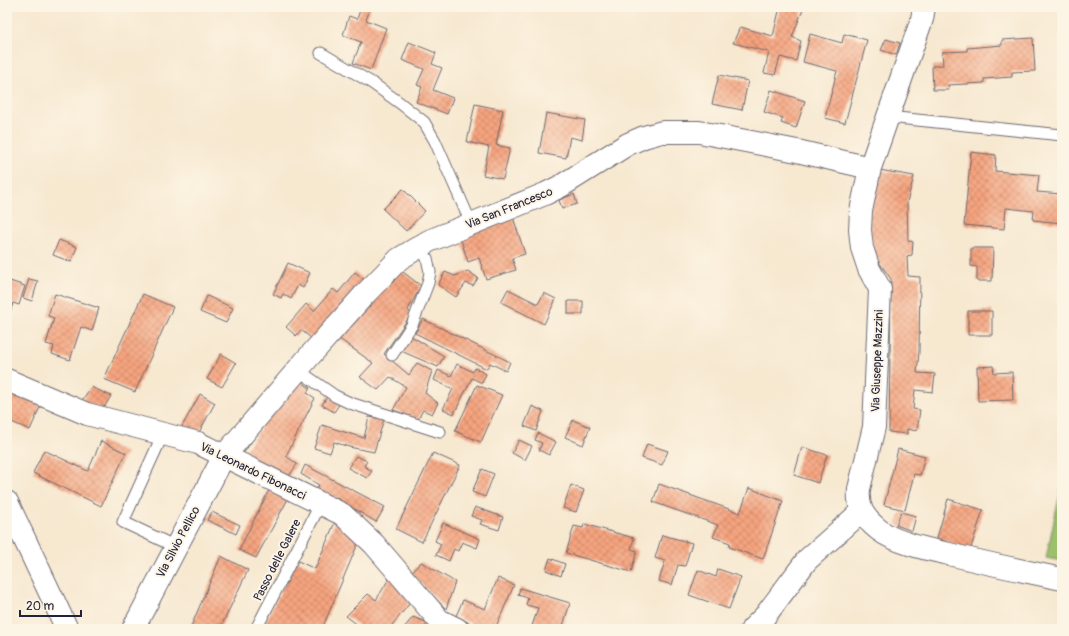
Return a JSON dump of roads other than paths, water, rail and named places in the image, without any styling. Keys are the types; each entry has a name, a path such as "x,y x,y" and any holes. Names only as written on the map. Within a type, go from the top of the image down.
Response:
{"street":[{"name":"Via Giuseppe Mazzini","path":"862,512 858,498 874,427 880,290 869,269 862,248 860,230 862,211 870,168 922,19 924,7"},
{"name":"Via San Francesco","path":"224,456 364,295 399,259 429,241 550,192 628,144 644,137 662,132 699,132 870,168"},
{"name":"Via Leonardo Fibonacci","path":"7,380 87,414 198,443 342,514 374,544 443,626"},
{"name":"Via Silvio Pellico","path":"132,629 224,456"},
{"path":"7,502 67,629"},
{"path":"752,629 765,616 807,560 862,512 880,531 914,545 991,564 1062,579"}],"lane":[{"path":"321,53 372,83 400,102 424,122 435,141 471,224"},
{"path":"888,117 1062,135"},
{"path":"392,355 412,325 428,283 430,272 427,258 419,247"},
{"path":"298,370 335,396 350,403 440,432"},
{"path":"163,434 123,522 176,547"},
{"name":"Passo delle Galere","path":"256,629 321,504"}]}
